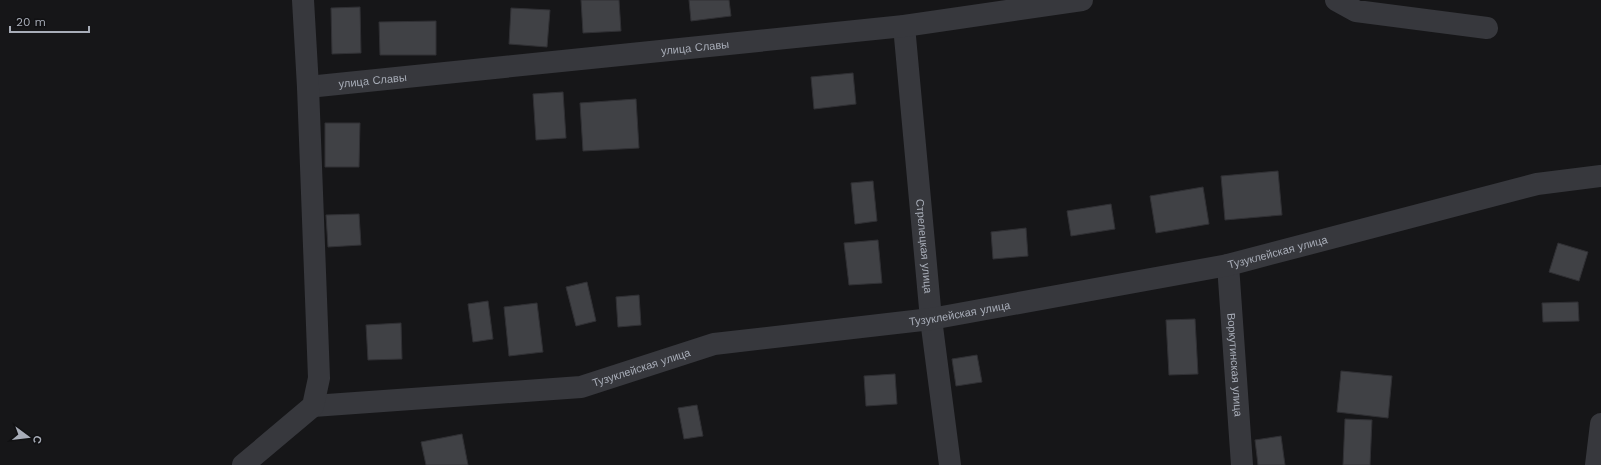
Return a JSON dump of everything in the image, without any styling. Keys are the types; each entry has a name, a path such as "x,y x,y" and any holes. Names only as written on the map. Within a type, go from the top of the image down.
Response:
{"street":[{"path":"243,465 312,406 319,378 308,87 303,0"},
{"name":"улица Славы","path":"308,87 904,26 1082,0"},
{"path":"1336,0 1356,11 1486,28"},
{"name":"Стрелецкая улица","path":"904,26 931,319 950,465"},
{"name":"Тузуклейская улица","path":"312,406 581,387 714,344 931,319 1228,265 1537,184 1601,176"},
{"name":"Воркутинская улица","path":"1228,265 1242,465"},
{"path":"1596,465 1601,424"}],"building":[{"path":"581,0 619,0 621,31 583,33"},
{"path":"689,0 729,0 731,16 691,21"},
{"path":"360,7 361,53 332,54 331,8"},
{"path":"511,8 550,10 547,47 509,44"},
{"path":"436,21 436,55 380,55 379,22"},
{"path":"853,73 856,104 814,109 811,77"},
{"path":"563,92 566,138 536,140 533,94"},
{"path":"636,99 639,148 583,151 580,103"},
{"path":"325,123 360,123 359,167 325,167"},
{"path":"1278,171 1282,215 1225,220 1221,176"},
{"path":"873,181 877,221 855,224 851,183"},
{"path":"1203,187 1209,224 1156,233 1150,196"},
{"path":"1111,204 1115,229 1071,236 1067,211"},
{"path":"359,214 361,245 328,247 326,215"},
{"path":"1026,228 1028,256 993,259 991,232"},
{"path":"878,240 882,283 849,285 844,243"},
{"path":"1558,243 1588,252 1579,281 1549,272"},
{"path":"587,282 596,321 576,326 566,287"},
{"path":"639,295 641,325 618,327 616,297"},
{"path":"488,301 493,339 473,342 468,304"},
{"path":"1578,302 1579,321 1543,322 1542,303"},
{"path":"537,303 543,352 509,356 504,307"},
{"path":"1195,319 1198,374 1169,375 1166,320"},
{"path":"401,323 402,359 368,360 366,325"},
{"path":"977,355 982,382 956,386 952,359"},
{"path":"1341,371 1392,376 1388,418 1337,412"},
{"path":"895,374 897,404 866,406 864,376"},
{"path":"697,405 703,436 684,439 678,408"},
{"path":"1345,419 1372,420 1370,465 1343,465"},
{"path":"462,434 468,465 426,465 421,442"},
{"path":"1281,436 1285,465 1258,465 1255,440"}]}
